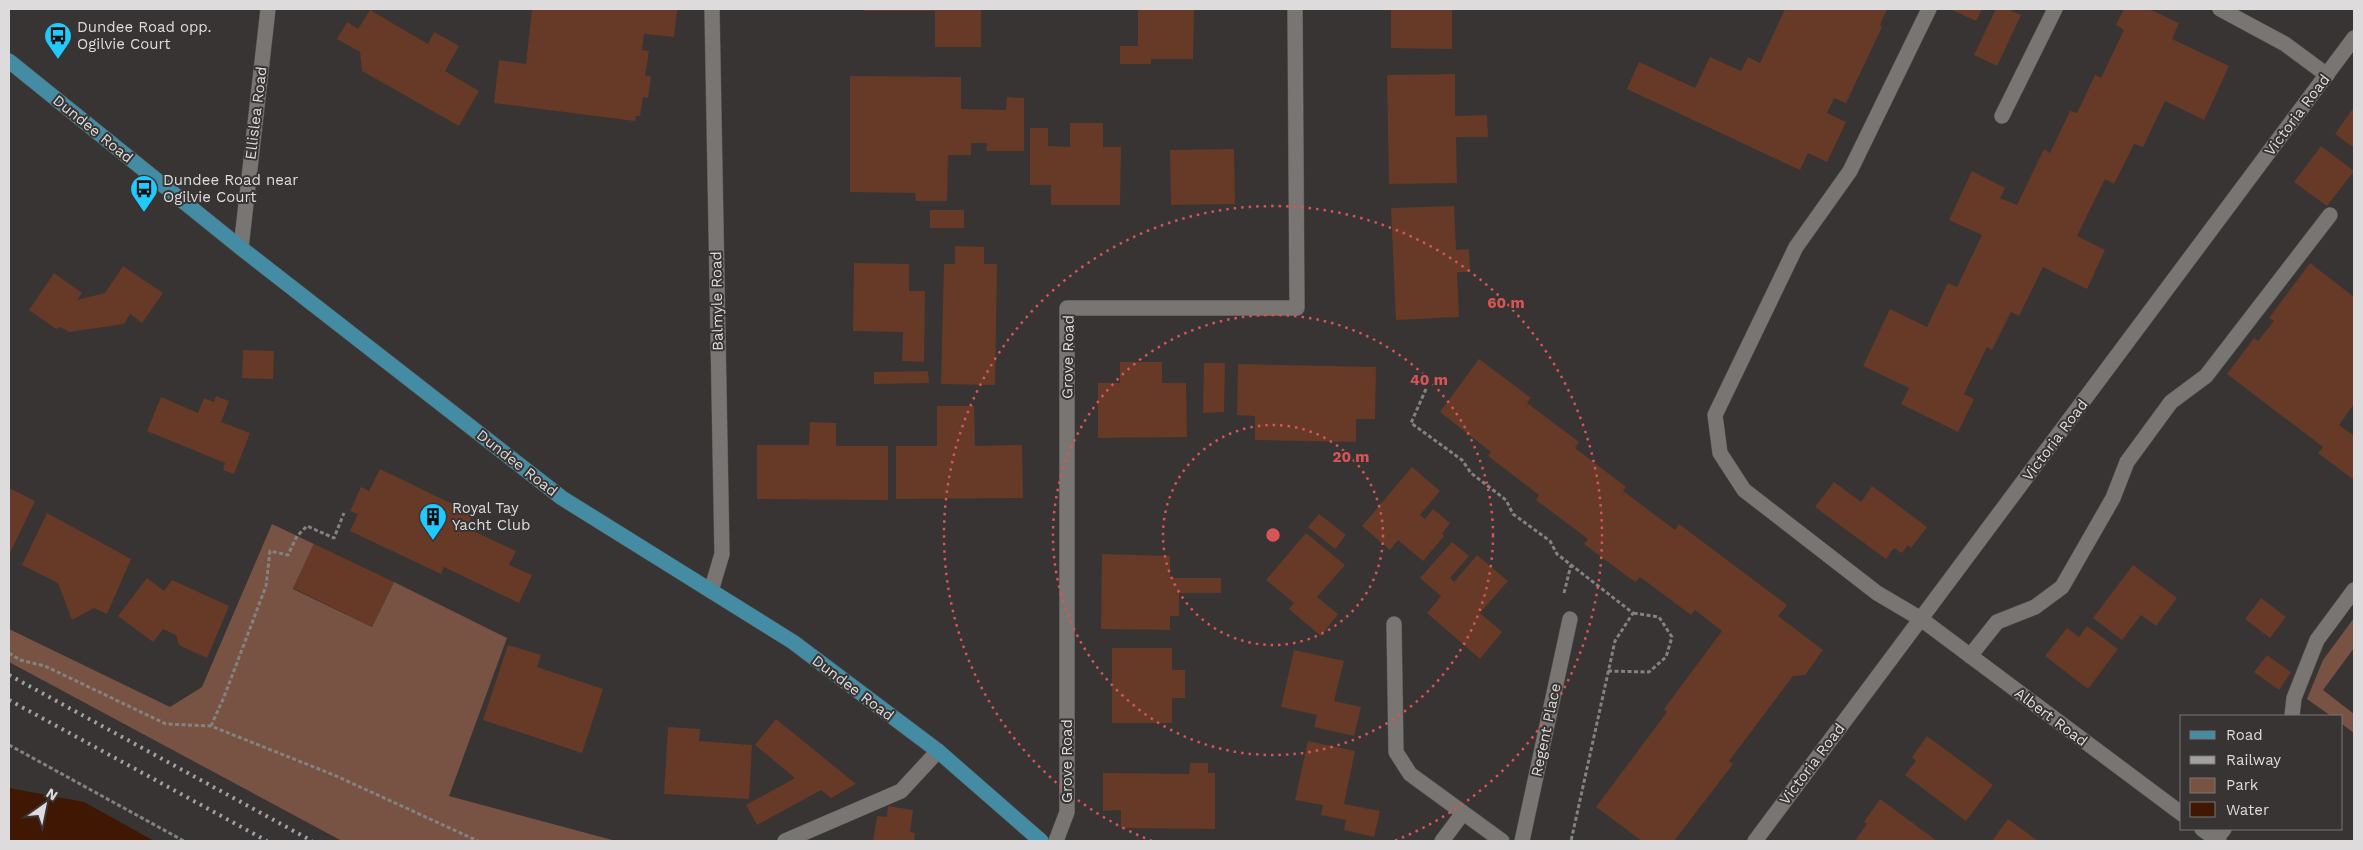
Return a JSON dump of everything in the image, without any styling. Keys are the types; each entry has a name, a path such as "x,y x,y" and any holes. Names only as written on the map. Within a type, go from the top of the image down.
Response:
{"main road":[{"name":"Dundee Road","path":"9,61 241,248 562,498 793,642 938,751 1041,841"}],"street":[{"name":"Ellislea Road","path":"241,248 268,9"},
{"name":"Balmyle Road","path":"711,592 722,554 712,9"},
{"name":"Grove Road","path":"1056,841 1067,812 1066,308 1297,308 1294,9"},
{"name":"Albert Road","path":"1930,9 1850,171 1796,247 1715,415 1720,453 1744,490 1877,593 1921,619 2180,813"},
{"path":"2002,116 2055,9"},
{"path":"2220,9 2285,44 2327,75"},
{"name":"Victoria Road","path":"1755,841 2354,38"},
{"path":"1970,656 1997,622 2035,607 2062,587 2113,498 2127,462 2170,402 2206,376 2330,215"},
{"path":"2292,715 2294,698 2317,640 2354,590"},
{"name":"Regent Place","path":"1522,841 1570,619"},
{"path":"1394,624 1396,752 1410,774 1502,841"},
{"path":"785,841 901,791 938,751"},
{"path":"1442,841 1463,813"},
{"path":"2205,830 2220,836"}],"path":[{"path":"1426,389 1411,423 1462,460 1471,473 1506,500 1513,514 1550,541 1557,554 1571,565 1633,613 1659,617 1672,638 1666,657 1649,672 1608,671"},
{"path":"211,726 266,586 270,551 288,555 296,536 307,526 334,538 344,513"},
{"path":"1562,599 1571,565"},
{"path":"1571,841 1614,641 1633,613"},
{"path":"9,653 20,660 45,666 166,724 211,726 334,775 478,841"},
{"path":"9,745 184,841"}],"green space":[{"path":"272,524 314,544 293,589 372,627 394,582 507,638 449,796 616,841 342,841 9,662 9,629 170,707 202,687"},
{"path":"2354,618 2354,648 2323,690 2354,714 2354,733 2343,725 2343,715 2330,715 2307,699 2323,660"}],"water":[{"path":"9,788 84,802 154,841 9,841"}],"building":[{"path":"532,9 677,9 674,37 644,34 642,50 649,51 645,76 651,76 648,98 643,97 640,116 636,116 635,121 494,103 499,60 526,64"},
{"path":"864,9 981,9 981,47 935,47 935,11 864,11"},
{"path":"1138,9 1194,9 1193,59 1151,59 1151,64 1120,64 1120,46 1138,46"},
{"path":"1391,9 1452,9 1452,49 1391,48"},
{"path":"1785,9 1887,9 1880,25 1882,27 1846,103 1834,98 1827,113 1846,122 1827,162 1808,153 1800,170 1627,89 1639,62 1695,88 1710,57 1741,71 1748,57 1760,63"},
{"path":"1950,9 1982,9 1976,21"},
{"path":"1996,9 2007,9 2021,15 1997,66 1974,55"},
{"path":"2124,9 2149,9 2179,23 2172,39 2229,66 2204,120 2165,101 2143,147 2134,144 2114,184 2105,179 2077,236 2105,250 2087,289 2043,267 2019,316 2011,312 1992,350 1987,347 1964,394 1974,399 1958,432 1901,404 1909,388 1863,366 1890,309 1927,327 1948,283 1957,287 1982,235 1949,220 1972,171 2005,188 2000,198 2017,205 2044,149 2050,153 2070,111 2077,113 2095,75 2101,78 2124,30 2116,25"},
{"path":"370,10 428,44 434,32 459,46 445,71 479,91 459,126 362,71 360,52 337,39 347,22 358,29"},
{"path":"1455,74 1455,116 1487,115 1488,137 1456,137 1457,183 1389,184 1387,75"},
{"path":"850,76 961,77 961,109 1006,110 1007,97 1024,98 1024,151 986,151 987,143 971,143 971,155 948,155 947,201 916,201 915,193 850,192"},
{"path":"2354,107 2354,148 2335,134"},
{"path":"1070,123 1103,123 1103,147 1121,147 1120,205 1051,205 1051,185 1030,185 1030,128 1048,128 1048,146 1070,147"},
{"path":"2321,146 2354,171 2327,206 2294,182"},
{"path":"1234,149 1235,204 1171,205 1170,150"},
{"path":"1454,206 1456,250 1469,249 1470,272 1457,272 1459,317 1396,320 1391,208"},
{"path":"930,210 964,210 964,228 930,228"},
{"path":"955,246 984,247 984,264 997,264 995,385 941,384 944,264 955,264"},
{"path":"854,263 909,264 909,291 925,291 924,362 902,361 903,332 853,331"},
{"path":"2310,263 2354,297 2354,404 2339,425 2354,436 2354,480 2318,453 2323,447 2227,374 2254,338 2258,341 2274,321 2269,318"},
{"path":"123,266 163,293 142,323 130,314 124,324 69,332 61,327 56,329 29,310 54,273 82,293 77,300 105,293"},
{"path":"243,350 274,351 273,379 242,378"},
{"path":"1479,359 1531,398 1527,403 1579,442 1575,448 1626,487 1623,491 1675,530 1679,524 1787,605 1778,616 1823,650 1805,675 1793,676 1729,761 1733,764 1674,841 1642,841 1596,807 1667,712 1664,709 1722,631 1695,610 1691,615 1640,577 1635,582 1584,544 1588,539 1536,500 1539,495 1488,456 1491,452 1440,412"},
{"path":"1120,362 1162,362 1162,383 1186,383 1187,437 1098,438 1098,383 1120,383"},
{"path":"1204,363 1225,363 1224,412 1203,413"},
{"path":"1238,364 1376,367 1375,419 1356,419 1356,442 1255,440 1255,416 1237,415"},
{"path":"928,371 929,383 874,384 874,372"},
{"path":"216,396 229,401 221,422 250,433 234,474 223,470 225,463 147,431 161,397 198,413 204,398 214,402"},
{"path":"937,406 974,406 975,446 1022,445 1023,498 896,499 896,446 937,446"},
{"path":"810,422 836,423 836,446 888,446 888,500 757,499 757,445 809,445"},
{"path":"1412,467 1440,491 1420,515 1425,519 1433,509 1450,523 1442,534 1444,536 1423,561 1398,540 1390,550 1362,526"},
{"name":"Royal Tay Yacht Club","path":"380,469 473,514 467,528 516,551 509,565 532,575 519,603 444,567 441,574 350,531 358,514 350,511 361,487 369,491"},
{"path":"1834,482 1861,502 1872,486 1927,527 1911,548 1908,545 1902,553 1894,548 1886,559 1815,507"},
{"path":"9,488 35,501 9,555"},
{"path":"47,513 131,559 107,614 94,608 72,620 58,583 22,565"},
{"path":"1319,514 1346,535 1335,549 1308,527"},
{"path":"1306,533 1345,565 1317,597 1338,614 1321,636 1289,609 1294,603 1266,580"},
{"path":"1452,542 1469,556 1450,578 1454,582 1477,555 1508,581 1480,613 1502,632 1480,659 1427,613 1441,596 1420,578"},
{"path":"314,544 394,582 372,627 293,588"},
{"path":"1102,554 1170,556 1170,578 1221,578 1221,593 1179,593 1179,616 1170,616 1170,630 1101,629"},
{"path":"2133,565 2177,598 2156,626 2141,615 2122,640 2093,618"},
{"path":"147,578 164,591 172,580 229,606 207,658 179,645 176,635 163,629 153,642 118,616"},
{"path":"2261,598 2286,617 2270,638 2245,619"},
{"path":"2087,626 2118,649 2088,689 2045,656 2067,628 2079,637"},
{"path":"508,645 541,655 537,667 603,689 582,753 483,720"},
{"path":"1112,648 1172,648 1172,670 1185,670 1185,698 1172,698 1172,723 1112,723"},
{"path":"1294,650 1344,661 1334,701 1361,707 1354,736 1314,727 1317,715 1281,707"},
{"path":"2267,655 2291,672 2279,690 2254,672"},
{"path":"776,719 856,784 831,798 821,790 757,825 746,805 795,778 755,745"},
{"path":"668,727 700,729 699,741 752,745 749,799 664,794"},
{"path":"1927,736 1993,785 1966,821 1905,775 1916,761 1912,757"},
{"path":"1308,741 1355,751 1344,804 1380,811 1374,837 1344,830 1346,820 1321,815 1323,805 1295,800"},
{"path":"1190,763 1208,763 1208,773 1215,773 1215,829 1121,828 1121,810 1103,811 1103,773 1189,774"},
{"path":"1880,799 1937,841 1859,841 1856,839 1867,824 1864,822"},
{"path":"888,806 913,810 910,832 915,833 914,841 873,841 877,816 887,817"},
{"path":"2008,819 2038,841 1992,841"}],"railway":[{"path":"9,675 312,841"},
{"path":"9,700 267,841"}],"place":[{"name":"Dundee Road opp. Ogilvie Court","path":"58,60"},
{"name":"Dundee Road near Ogilvie Court","path":"144,213"},
{"name":"Royal Tay Yacht Club","path":"433,541"}]}
